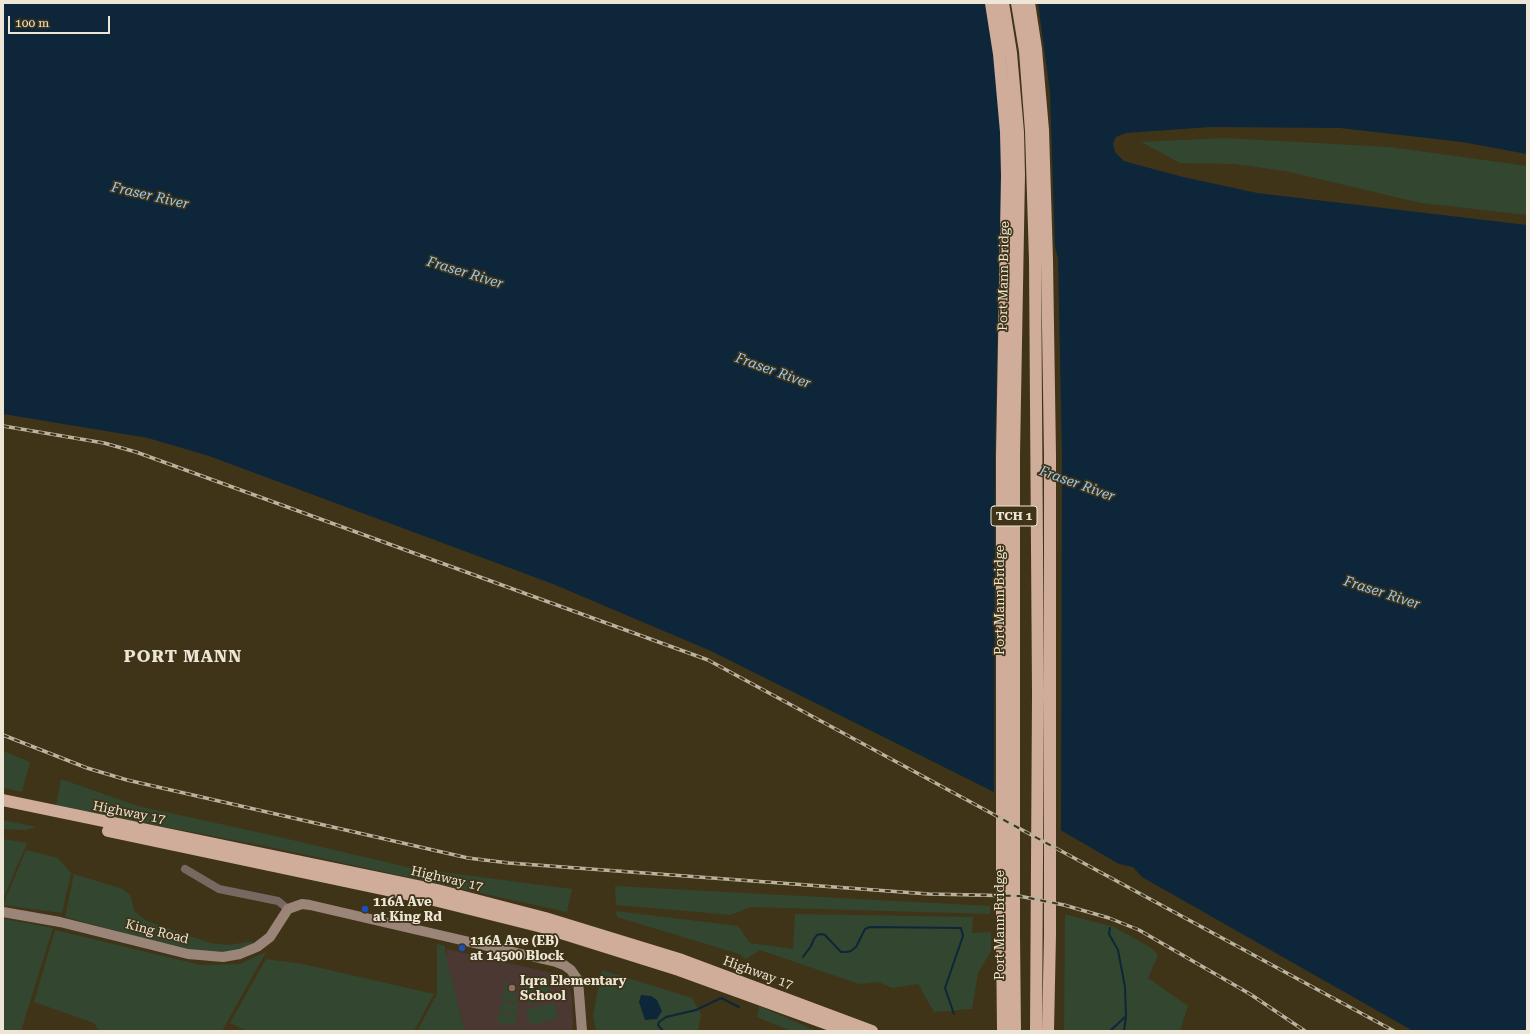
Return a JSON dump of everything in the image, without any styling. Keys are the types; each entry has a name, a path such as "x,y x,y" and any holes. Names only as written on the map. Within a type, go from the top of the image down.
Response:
{"highway":[{"path":"991,3 999,54 1006,132 1007,175 1002,471 1002,935 1004,1031"},
{"name":"Port Mann Bridge","path":"1003,3 1011,53 1018,132 1019,175 1014,455 1015,1031"},
{"name":"TCH 1","path":"1017,3 1025,51 1032,131 1035,260 1038,654 1036,1031"},
{"path":"1029,3 1036,49 1044,130 1047,276 1050,455 1050,935 1048,1031"},
{"name":"Highway 17","path":"3,800 436,890 545,918 682,960 872,1031"},
{"name":"Highway 17","path":"3,808 434,900 542,927 679,970 847,1031"}],"street":[{"path":"185,870 219,889 278,901 288,909 302,904 310,905 556,962 571,970 578,980 582,1031"},
{"name":"King Road","path":"3,912 60,922 188,954 223,957 240,954 262,944 270,937 288,909"}],"shaded area":[{"name":"Iqra Elementary School","path":"447,949 561,975 567,980 572,996 573,1031 465,1031 446,959"}],"green space":[{"path":"1224,138 1390,147 1527,166 1527,215 1421,203 1285,171 1234,164 1180,163 1141,142"},
{"path":"3,751 30,762 22,792 3,788"},
{"path":"61,779 138,806 411,868 572,889 567,912 270,847 56,806"},
{"path":"3,820 36,827 25,830 3,829"},
{"path":"3,839 27,843 3,899"},
{"path":"26,850 58,858 71,873 62,913 3,905"},
{"path":"74,874 123,889 130,895 135,912 147,921 210,943 229,945 253,941 252,946 231,952 205,952 161,943 65,917"},
{"path":"615,886 990,906 990,914 750,907 731,915 616,905"},
{"path":"616,911 738,926 750,943 793,949 795,914 973,917 972,933 991,932 991,951 978,973 972,1009 934,1012 918,984 892,988 879,982 859,984 760,950 746,959 739,954 617,917"},
{"path":"1065,914 1114,927 1150,947 1158,955 1148,978 1188,1006 1180,1031 1064,1031"},
{"path":"4,919 53,928 21,1031 3,1031"},
{"path":"55,930 201,965 240,964 266,952 222,1031 99,1031 94,1023 34,1002"},
{"path":"437,944 445,946 446,957 465,1031 417,1031 437,994"},
{"path":"266,959 303,964 434,994 414,1031 247,1031 230,1023"},
{"path":"602,970 692,998 701,1014 698,1031 596,1031 593,1015"},
{"path":"546,975 552,998 541,1001 535,978"},
{"path":"532,979 538,1002 529,1004 523,981"},
{"path":"505,982 512,984 518,1003 502,1000"},
{"path":"501,1002 518,1005 517,1015 499,1012"},
{"path":"554,1003 558,1018 530,1025 526,1009"},
{"path":"759,1006 815,1031 791,1031 757,1017"},
{"path":"499,1013 516,1016 515,1026 497,1022"}],"water":[{"name":"Fraser River","path":"3,3 1527,3 1527,154 1462,142 1340,128 1211,127 1126,133 1116,137 1113,143 1115,152 1124,161 1183,177 1257,193 1527,225 1527,1031 1413,1031 1142,877 1133,867 1119,864 1002,796 711,651 553,584 209,456 148,438 3,414"},
{"path":"641,995 651,996 657,1000 662,1011 657,1019 645,1020 639,1002"}],"pier":[{"path":"985,3 1038,3 1050,92 1055,247 1058,258 1062,455 1061,833 994,795 995,455 999,260 1001,260 1001,132 994,55"}],"waterway":[{"path":"803,957 817,935 821,934 825,935 841,952 846,952 851,951 856,947 865,929 870,927 961,928 963,936 945,988 954,1014"},
{"path":"1110,928 1109,934 1118,950 1125,987 1126,1016 1110,1031"},
{"path":"663,1031 658,1025 659,1022 666,1017 696,1010 721,998 739,1007"},
{"path":"1124,1031 1126,1016"}],"railway":[{"path":"3,426 104,443 136,452 708,660 1394,1031"},
{"path":"3,735 87,768 127,780 468,858 509,863 929,894 1019,896 1064,905 1109,918 1139,930 1250,994 1305,1031"}],"place":[{"name":"116A Ave at King Rd","path":"365,909"},
{"name":"116A Ave (EB) at 14500 Block","path":"462,948"},
{"name":"Iqra Elementary School","path":"512,988"}],"district":[{"name":"PORT MANN","path":"183,657"}]}
